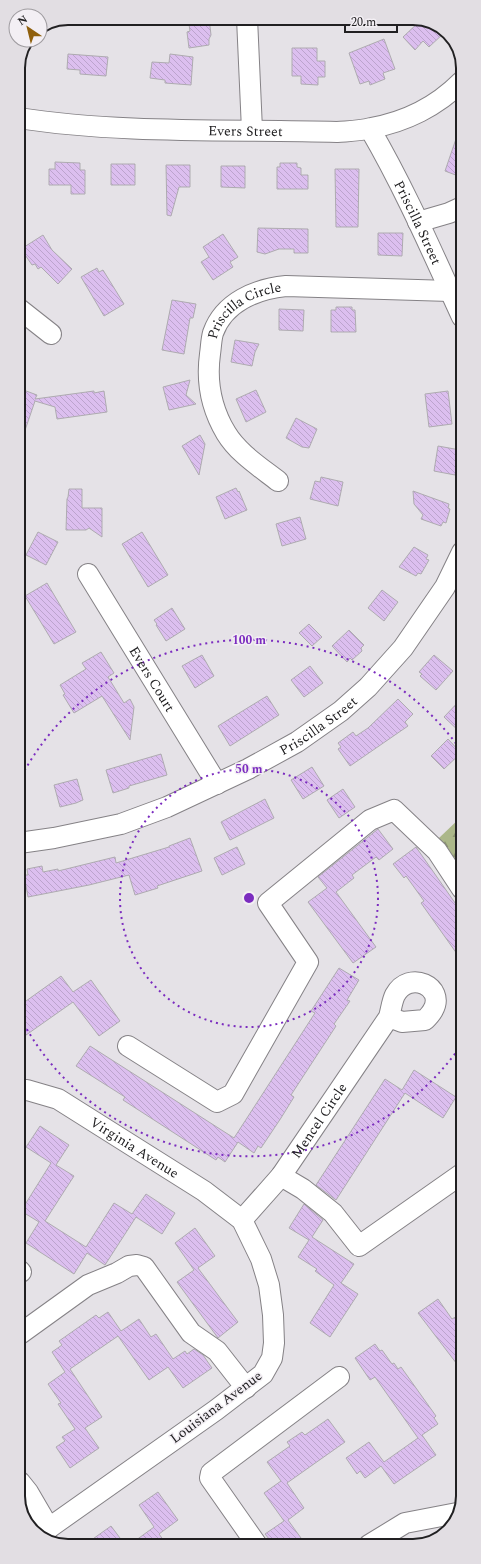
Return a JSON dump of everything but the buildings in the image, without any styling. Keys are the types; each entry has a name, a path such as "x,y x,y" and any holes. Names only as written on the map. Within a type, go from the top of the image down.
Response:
{"street":[{"path":"247,25 252,130"},
{"name":"Evers Street","path":"25,119 72,125 117,128 337,132 370,129 412,116 438,101 456,86"},
{"name":"Priscilla Street","path":"370,129 386,156 456,304"},
{"path":"418,222 456,210"},
{"name":"Priscilla Circle","path":"278,481 237,448 226,433 212,401 208,384 208,368 213,334 219,321 227,310 256,292 269,288 286,286 450,291"},
{"path":"25,314 51,334"},
{"name":"Priscilla Street","path":"25,842 54,838 121,824 167,807 217,784 297,742 341,711 368,687 407,642 445,587 456,564"},
{"name":"Evers Court","path":"88,574 217,784"},
{"path":"128,1046 217,1102 233,1094 308,962 268,903 370,820 394,810 437,851 456,880"},
{"name":"Mencel Circle","path":"242,1220 281,1176 389,1017"},
{"name":"Virginia Avenue","path":"25,1090 58,1099 204,1191 242,1220"},
{"path":"281,1176 303,1189 333,1213 359,1246 456,1178"},
{"name":"Louisiana Avenue","path":"45,1532 246,1388 263,1374 272,1358 274,1344 269,1285 261,1259 242,1220"},
{"path":"25,1330 88,1285 117,1273 129,1266 137,1265 144,1267 191,1333 217,1351 246,1388"},
{"path":"253,1539 210,1478 211,1473 339,1377"},
{"path":"25,1488 28,1492 44,1531"},
{"path":"379,1539 405,1523 452,1515"}],"green space":[{"path":"456,822 456,863 439,838"}]}
